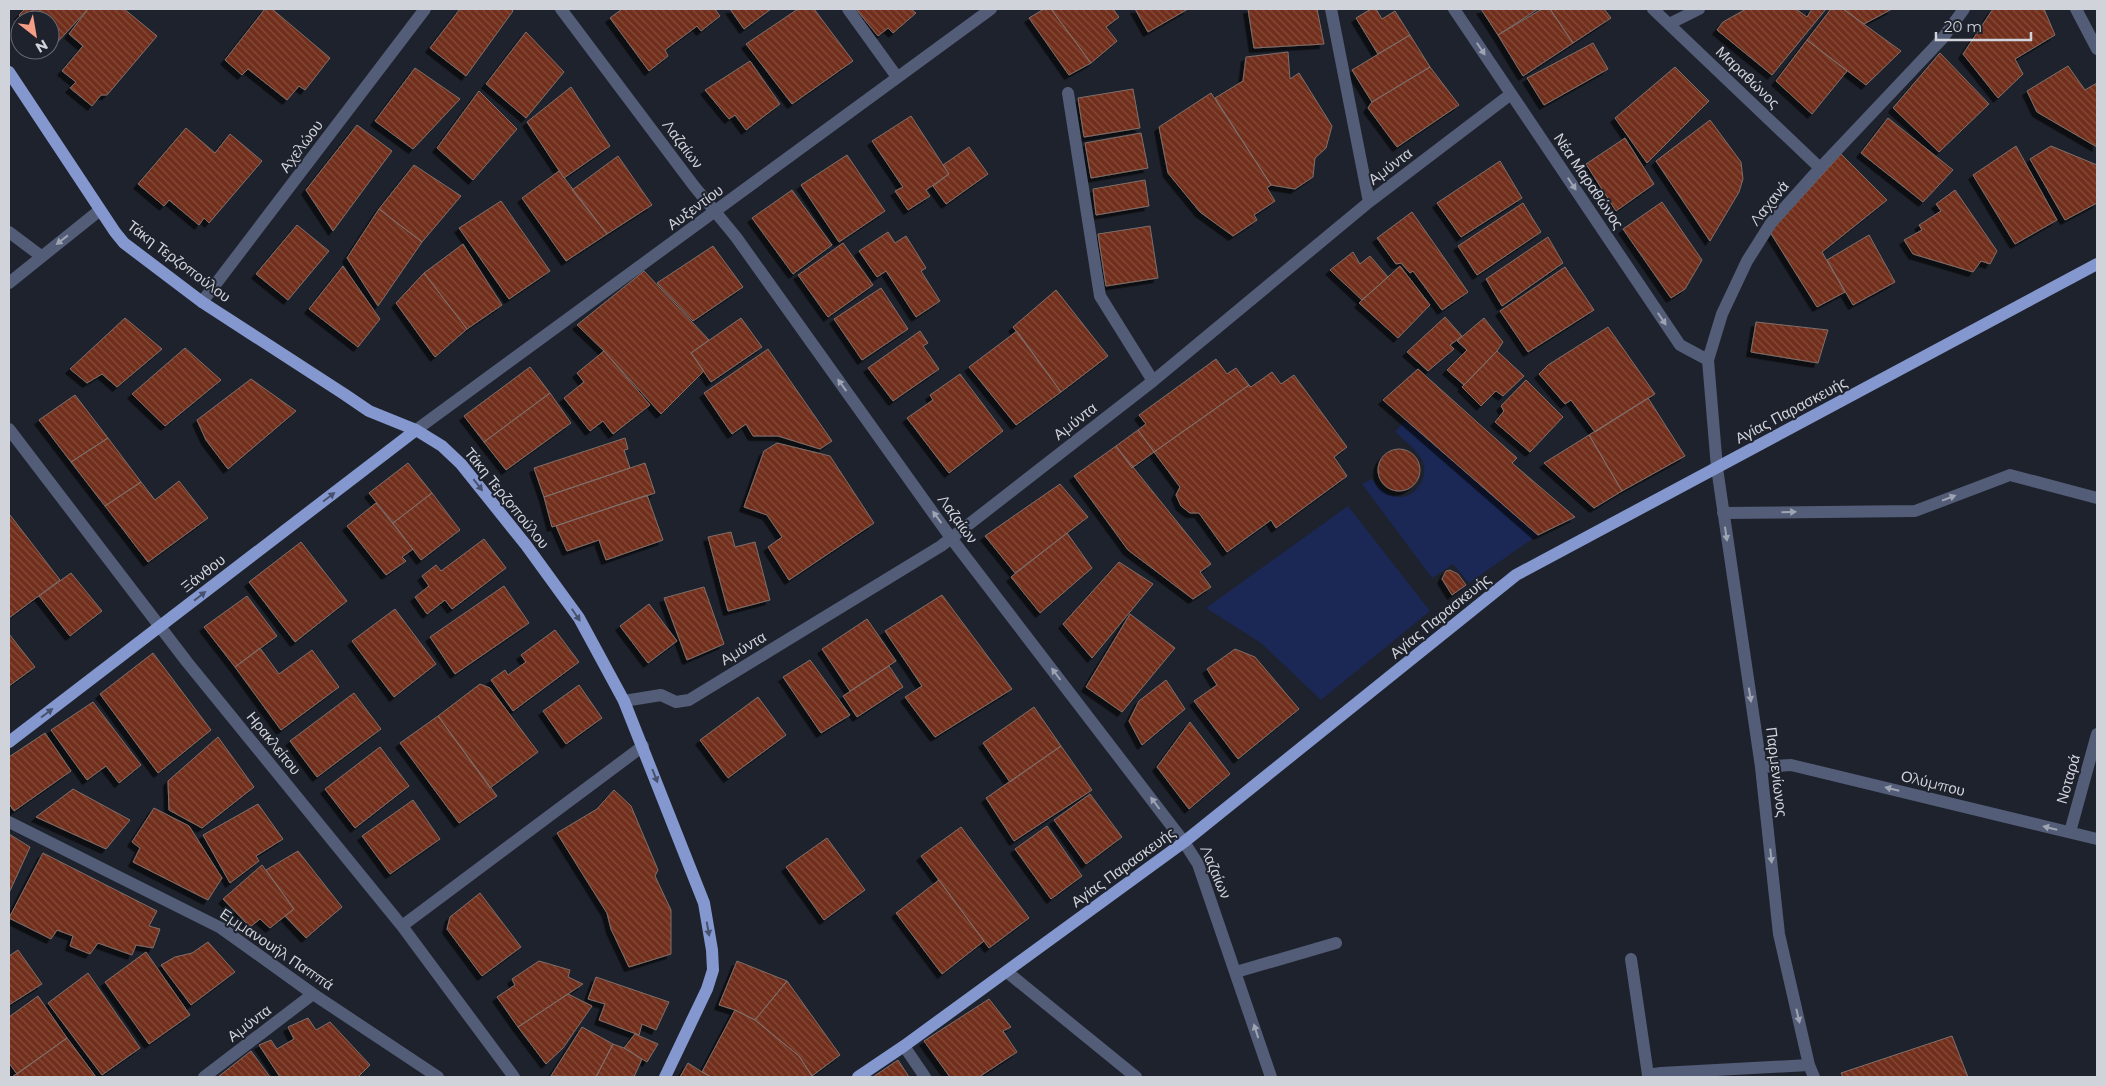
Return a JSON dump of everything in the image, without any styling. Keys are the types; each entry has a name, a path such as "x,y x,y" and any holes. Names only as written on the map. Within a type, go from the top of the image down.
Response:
{"main road":[{"name":"Τάκη Τερζοπούλου","path":"9,72 100,210 124,242 202,302 370,411 416,430 442,446 461,464 526,545 579,618 624,701 704,903 712,950 713,970 707,989 665,1077"},
{"name":"Αγίας Παρασκευής","path":"858,1077 1007,972 1184,842 1516,576 2097,264"},
{"name":"Ξάνθου","path":"9,742 416,430"}],"street":[{"name":"Αχελώου","path":"202,302 425,9"},
{"name":"Λαζαίων","path":"561,9 736,237 951,538 1184,842 1198,864 1271,1077"},
{"path":"848,9 897,77"},
{"name":"Αυξεντίου","path":"416,430 991,9"},
{"path":"1331,9 1369,202"},
{"name":"Νέα Μαραθώνος","path":"1454,9 1680,346 1708,360"},
{"name":"Μαραθώνος","path":"1653,9 1820,168"},
{"path":"1669,24 1698,9"},
{"name":"Λαχανά","path":"1717,468 1708,360 1722,314 1747,261 1771,223 1820,168 1942,39 1964,9"},
{"path":"2076,9 2097,49"},
{"path":"1068,93 1100,296 1153,381"},
{"name":"Αμύντα","path":"624,701 661,695 676,702 689,700 922,559 1153,381 1369,202 1511,94"},
{"path":"9,283 100,210"},
{"path":"9,232 42,256"},
{"name":"Ηρακλείτου","path":"9,429 187,662 402,926 514,1077"},
{"name":"Παρμενίωνος","path":"1717,468 1761,767 1779,934 1809,1065 1814,1077"},
{"path":"1723,513 1915,511 2010,475 2094,497"},
{"name":"Νοταρά","path":"2070,832 2097,734"},
{"path":"402,926 643,746"},
{"name":"Ολύμπου","path":"1761,767 1791,765 2097,839"},
{"name":"Εμμανουήλ Παππά","path":"9,822 221,928 314,994 438,1077"},
{"path":"1236,972 1336,943"},
{"path":"1631,959 1648,1075 1809,1065"},
{"path":"1007,972 1136,1077"},
{"name":"Αμύντα","path":"204,1077 314,994"},
{"path":"904,1046 925,1077"}],"shaded area":[{"path":"1406,420 1538,535 1469,583 1453,564 1432,578 1362,484 1372,479 1387,493 1400,497 1413,492 1418,487 1424,474 1422,460 1413,448 1395,432"},
{"path":"1348,506 1430,611 1321,700 1261,643 1206,608"}],"building":[{"path":"88,9 60,39 60,10 24,10"},
{"path":"88,9 124,9 157,36 107,95 101,95 92,106 70,88 76,82 62,71 83,46 69,34"},
{"path":"265,9 272,9 330,58 305,90 299,86 287,100 248,69 242,75 225,60"},
{"path":"460,9 511,9 513,11 466,76 430,48"},
{"path":"622,9 715,9 720,16 701,31 697,26 665,50 668,56 649,71 610,18"},
{"path":"730,9 771,9 744,29"},
{"path":"798,9 814,9 853,61 792,104 746,44"},
{"path":"856,9 911,9 916,13 893,33 888,28 878,36"},
{"path":"1044,9 1051,9 1091,63 1069,75 1029,18"},
{"path":"1051,9 1113,9 1119,17 1106,27 1117,41 1091,63"},
{"path":"1135,9 1188,9 1148,32"},
{"path":"1248,9 1317,9 1324,44 1254,48"},
{"path":"1371,9 1376,9 1382,19 1395,11 1410,35 1378,54 1356,18"},
{"path":"1481,9 1538,9 1498,35"},
{"path":"1542,9 1550,9 1573,43 1523,76 1498,35"},
{"path":"1550,9 1604,9 1611,18 1573,43"},
{"path":"1746,9 1796,9 1807,17 1812,9 1826,9 1772,75 1717,30 1723,22"},
{"path":"1831,9 1843,9 1901,51 1866,85 1807,40"},
{"path":"1843,9 1892,9 1864,24"},
{"path":"1993,9 2044,9 2055,35 2015,59 2023,74 1998,98 1963,54"},
{"path":"526,32 564,72 526,118 486,84"},
{"path":"1410,35 1430,67 1372,102 1352,70"},
{"path":"1807,40 1847,71 1812,114 1776,81"},
{"path":"1593,43 1608,69 1544,105 1527,78"},
{"path":"1288,52 1290,79 1299,73 1332,126 1326,148 1315,158 1313,177 1295,189 1271,185 1215,98 1243,81 1246,57"},
{"path":"1940,53 1989,104 1939,152 1893,108"},
{"path":"750,61 780,104 746,130 735,115 729,119 705,90"},
{"path":"2068,66 2085,90 2097,83 2097,147 2037,112 2027,91"},
{"path":"1430,67 1459,105 1397,147 1368,108 1372,102"},
{"path":"1675,67 1709,101 1647,163 1615,118"},
{"path":"415,68 460,99 413,149 375,121"},
{"path":"571,87 610,146 564,178 527,122"},
{"path":"1133,89 1140,128 1084,137 1078,98"},
{"path":"479,91 517,129 473,180 437,148"},
{"path":"1211,93 1271,185 1267,188 1275,201 1254,215 1257,220 1233,236 1200,212 1168,173 1159,127"},
{"path":"911,116 949,174 926,190 930,196 908,210 895,191 903,187 872,141"},
{"path":"1888,118 1953,170 1923,202 1861,153"},
{"path":"1710,120 1741,162 1743,179 1739,192 1710,241 1656,161"},
{"path":"357,125 392,151 333,231 306,190"},
{"path":"186,128 215,153 230,134 262,161 209,223 204,218 199,225 169,200 164,206 138,184"},
{"path":"1141,133 1148,168 1091,178 1085,143"},
{"path":"1625,138 1654,184 1616,211 1586,164"},
{"path":"2016,146 2057,220 2015,244 1973,175"},
{"path":"2051,146 2097,165 2097,203 2065,220 2030,159"},
{"path":"969,147 988,174 946,204 933,186 949,174 943,165"},
{"path":"1841,154 1887,200 1822,252 1845,292 1817,307 1770,232"},
{"path":"847,155 885,211 839,242 801,185"},
{"path":"618,156 652,205 607,234 572,190"},
{"path":"1500,161 1522,198 1461,237 1437,203"},
{"path":"414,165 461,196 422,242 379,209"},
{"path":"559,171 607,234 566,261 522,198"},
{"path":"1145,180 1149,206 1096,215 1093,189"},
{"path":"792,190 832,245 793,274 752,218"},
{"path":"1955,190 1997,251 1990,264 1981,261 1973,272 1913,254 1904,240 1922,230 1919,225 1941,211 1936,204"},
{"path":"501,201 550,271 509,299 459,228"},
{"path":"1662,202 1702,260 1685,289 1671,298 1623,229"},
{"path":"1523,203 1541,232 1477,275 1458,246"},
{"path":"379,209 422,242 378,306 347,258"},
{"path":"1412,212 1468,292 1442,310 1413,271 1410,273 1401,263 1396,264 1377,238"},
{"path":"297,225 329,251 288,300 256,274"},
{"path":"1150,226 1158,278 1106,286 1098,234"},
{"path":"888,232 895,243 906,236 926,268 921,271 940,301 916,317 886,271 877,277 859,251"},
{"path":"1869,235 1895,282 1853,305 1827,260"},
{"path":"1548,237 1563,263 1502,306 1486,279"},
{"path":"843,243 873,285 828,317 798,275"},
{"path":"463,244 502,305 467,329 424,273"},
{"path":"713,246 743,287 693,321 657,283"},
{"path":"1353,252 1360,264 1370,256 1388,277 1362,300 1330,270"},
{"path":"343,266 380,319 358,347 309,309"},
{"path":"1400,266 1430,305 1398,338 1359,303"},
{"path":"1565,267 1594,310 1528,352 1500,311"},
{"path":"644,271 709,340 691,353 704,371 661,414 604,351 577,325"},
{"path":"424,273 467,329 435,357 396,303"},
{"path":"881,288 908,329 862,360 834,319"},
{"path":"1056,290 1108,356 1061,392 1013,327"},
{"path":"1445,317 1462,336 1450,345 1454,349 1428,371 1407,352"},
{"path":"125,318 162,349 117,387 102,374 87,383 70,369"},
{"path":"741,318 762,347 711,382 691,353"},
{"path":"1484,318 1503,342 1497,351 1464,385 1447,370 1467,350 1457,341"},
{"path":"1756,322 1828,330 1818,363 1751,352"},
{"path":"1608,327 1655,394 1595,432 1571,400 1565,404 1539,374 1548,365"},
{"path":"920,331 928,343 923,346 939,369 893,401 868,368"},
{"path":"1017,331 1061,392 1016,425 969,367"},
{"path":"185,348 221,380 165,426 132,394"},
{"path":"768,349 832,441 820,449 778,436 753,436 746,424 732,434 704,393"},
{"path":"604,351 650,405 613,434 603,421 590,431 564,398 584,382 577,373"},
{"path":"1497,351 1524,376 1503,396 1496,391 1481,406 1462,387"},
{"path":"1216,359 1227,374 1236,368 1249,385 1154,452 1138,430 1146,424 1139,415"},
{"path":"530,367 550,393 484,442 464,416"},
{"path":"1418,369 1517,458 1512,463 1575,517 1538,535 1383,400"},
{"path":"1272,372 1281,384 1294,375 1347,447 1334,457 1347,476 1276,528 1271,520 1227,552 1199,513 1190,513 1181,506 1176,495 1180,487 1154,452 1249,385 1251,387"},
{"path":"960,374 1003,431 949,473 907,418 933,400 930,395"},
{"path":"251,379 296,411 228,469 206,440 197,420"},
{"path":"1526,380 1563,417 1530,452 1495,422 1504,411 1501,406"},
{"path":"550,393 571,423 506,470 484,442"},
{"path":"75,395 108,438 71,462 39,420"},
{"path":"1648,398 1685,456 1622,491 1589,435"},
{"path":"1138,430 1154,452 1132,468 1116,446"},
{"path":"1589,435 1622,491 1594,508 1544,463"},
{"path":"108,438 141,482 105,506 71,462"},
{"path":"625,438 628,449 624,450 630,468 544,497 534,468"},
{"path":"777,443 830,456 874,523 789,580 768,547 782,537 767,515 744,507 764,451"},
{"path":"1116,446 1211,564 1200,572 1211,587 1193,599 1128,550 1074,476"},
{"path":"1395,449 1403,449 1414,455 1420,470 1414,485 1403,491 1395,491 1384,485 1378,474 1378,466 1384,455"},
{"path":"408,463 432,493 393,523 369,493"},
{"path":"645,463 655,493 552,527 544,497"},
{"path":"179,481 208,518 148,562 105,506 141,482 155,500"},
{"path":"1060,484 1088,517 1015,573 985,536"},
{"path":"432,493 460,530 421,560 393,523"},
{"path":"647,495 663,540 606,560 599,540 567,551 556,526"},
{"path":"376,503 413,549 402,557 406,561 386,575 347,526"},
{"path":"9,516 60,580 9,618"},
{"path":"731,532 735,547 755,542 770,600 728,611 708,537"},
{"path":"1067,533 1092,568 1040,613 1011,577"},
{"path":"484,539 506,568 452,609 445,600 427,614 415,597 429,586 422,576 436,565 441,571"},
{"path":"301,542 347,601 295,642 249,582"},
{"path":"1119,562 1153,584 1092,658 1063,624"},
{"path":"1450,570 1458,574 1466,585 1452,595 1442,579 1446,571"},
{"path":"71,573 102,611 70,636 39,596"},
{"path":"504,586 529,623 455,674 430,637"},
{"path":"704,587 724,644 687,660 664,598"},
{"path":"942,595 1012,689 935,737 905,697 922,686 885,631"},
{"path":"247,596 277,636 235,667 204,627"},
{"path":"649,604 677,641 648,663 620,626"},
{"path":"395,609 436,664 394,697 352,641"},
{"path":"1130,614 1175,648 1122,712 1086,687"},
{"path":"867,619 896,661 850,691 822,649"},
{"path":"555,630 579,662 513,711 491,680 505,670 508,675 526,662 521,655"},
{"path":"9,634 35,667 9,686"},
{"path":"260,648 279,674 312,650 339,687 281,730 235,667"},
{"path":"1235,649 1255,657 1299,709 1238,759 1194,701 1217,685 1207,669"},
{"path":"153,653 211,730 158,773 100,694"},
{"path":"810,660 850,715 821,733 783,677"},
{"path":"889,666 903,687 857,717 843,696"},
{"path":"1166,680 1185,709 1142,745 1129,721 1139,701"},
{"path":"480,684 490,688 538,752 490,788 438,716"},
{"path":"579,685 602,718 566,744 543,711"},
{"path":"354,693 381,729 317,777 290,741"},
{"path":"758,697 786,735 728,778 700,740"},
{"path":"93,702 141,765 119,783 106,766 87,780 51,730"},
{"path":"1034,707 1061,746 1010,782 983,743"},
{"path":"438,716 497,796 459,823 400,743"},
{"path":"1190,722 1230,774 1189,809 1157,767"},
{"path":"45,733 71,771 14,811 9,804 9,757"},
{"path":"218,737 254,787 202,828 169,810 168,781"},
{"path":"1061,746 1092,790 1014,841 986,798"},
{"path":"380,747 409,786 355,828 325,789"},
{"path":"73,789 130,820 106,849 36,817"},
{"path":"614,790 631,806 658,870 655,876 671,910 671,954 629,967 611,929 607,913 557,833 597,809"},
{"path":"1090,794 1122,837 1086,864 1054,820"},
{"path":"413,800 440,839 390,874 362,836"},
{"path":"258,804 283,839 256,856 259,861 230,883 203,835"},
{"path":"154,808 189,826 222,878 208,900 133,862 140,848 132,842"},
{"path":"1047,826 1082,876 1051,899 1015,849"},
{"path":"961,827 1029,918 989,948 921,856"},
{"path":"9,834 30,847 9,893"},
{"path":"827,838 865,890 824,920 786,867"},
{"path":"298,851 342,907 306,938 285,916 294,909 266,870"},
{"path":"43,853 157,911 149,926 160,929 153,948 136,945 132,955 98,943 90,954 70,946 73,936 57,930 51,939 9,918"},
{"path":"262,865 294,909 270,928 260,919 250,927 223,899"},
{"path":"939,880 984,941 942,974 896,913"},
{"path":"480,893 521,947 482,976 447,929 450,917"},
{"path":"208,942 235,972 191,1005 161,965 175,957 192,953"},
{"path":"18,950 42,984 9,1005 9,956"},
{"path":"146,952 190,1015 149,1044 105,982"},
{"path":"539,961 570,970 568,977 583,984 518,1027 497,997 515,985 512,979"},
{"path":"737,961 787,981 755,1020 735,1010 719,1005"},
{"path":"88,973 140,1048 102,1075 48,1003"},
{"path":"596,977 669,1002 656,1030 642,1024 639,1035 599,1020 605,1004 588,999"},
{"path":"787,981 840,1055 812,1076 799,1056 755,1020"},
{"path":"568,994 592,1006 563,1048 546,1064 518,1027"},
{"path":"38,996 67,1038 17,1074 9,1063 9,1017"},
{"path":"989,999 1011,1027 1003,1031 1017,1052 979,1077 950,1077 924,1041"},
{"path":"735,1010 755,1020 799,1056 812,1076 711,1077 702,1072"},
{"path":"308,1018 316,1030 330,1022 370,1065 358,1077 280,1077 259,1045 271,1040 277,1049 294,1039 288,1027"},
{"path":"582,1027 613,1044 596,1077 551,1076"},
{"path":"635,1034 658,1044 647,1062 624,1048"},
{"path":"1952,1036 1968,1077 1843,1077 1841,1073"},
{"path":"67,1038 96,1077 12,1077"},
{"path":"613,1044 624,1048 642,1059 634,1077 596,1077"},
{"path":"251,1051 270,1077 218,1077"},
{"path":"898,1060 909,1077 873,1077"},
{"path":"688,1063 702,1072 711,1077 680,1077"}]}
